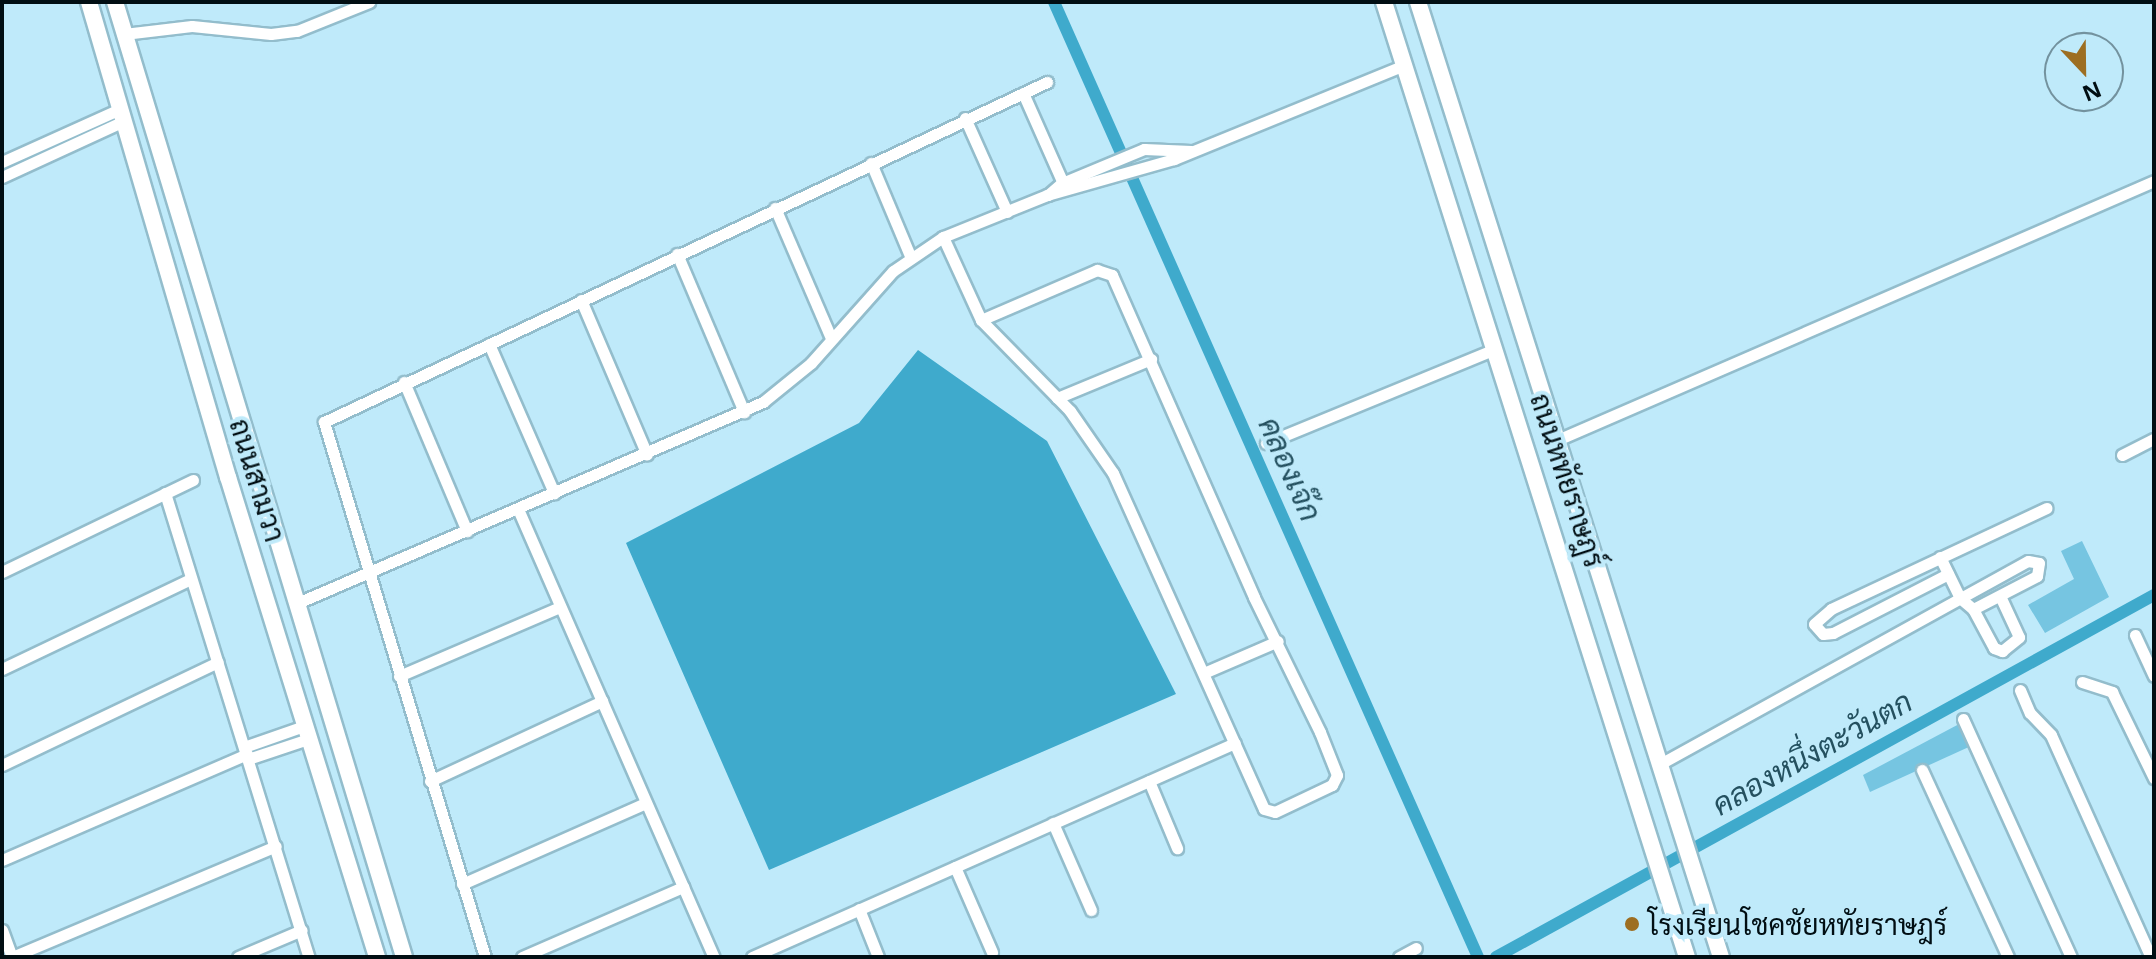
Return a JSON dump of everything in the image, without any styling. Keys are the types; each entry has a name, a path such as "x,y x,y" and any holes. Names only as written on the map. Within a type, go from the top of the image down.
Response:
{"street":[{"name":"ถนนสามวา","path":"89,2 306,732 376,955"},
{"name":"ถนนสามวา","path":"115,2 402,951"},
{"path":"124,34 192,26 271,34 297,31 369,2"},
{"name":"ถนนหทัยราษฎร์","path":"1384,2 1687,957"},
{"name":"ถนนหทัยราษฎร์","path":"1418,2 1721,957"},
{"path":"295,604 744,412 787,385 910,256 943,237 1065,188 1195,151 1404,65"},
{"path":"485,957 324,422 1047,82"},
{"path":"1023,93 1065,188"},
{"path":"2,162 122,115"},
{"path":"2,177 122,115"},
{"path":"965,118 1007,212"},
{"path":"1065,188 1106,163 1144,149 1195,151"},
{"path":"871,163 910,256"},
{"path":"1555,441 2154,181"},
{"path":"775,208 831,338"},
{"path":"154,226 180,218"},
{"path":"943,237 981,320 1057,398 1113,473 1269,813 1322,792 1336,780 1278,641 1254,597 1112,275 1103,268 981,320"},
{"path":"677,254 744,412"},
{"path":"581,300 647,455"},
{"path":"489,344 554,493"},
{"path":"1266,443 1493,350"},
{"path":"1057,398 1151,359"},
{"path":"404,382 467,531"},
{"path":"2122,455 2152,444"},
{"path":"2,572 193,480"},
{"path":"165,493 309,957"},
{"path":"1948,574 1833,633 1823,634 1814,624 1820,614 2047,508"},
{"path":"518,509 714,957"},
{"path":"1940,557 1960,598 1973,609 1994,648 2015,645 2018,632 2000,596"},
{"path":"1660,764 2028,561 2039,563 2037,576 1973,609"},
{"path":"2,669 191,579"},
{"path":"399,676 560,607"},
{"path":"2135,635 2154,676"},
{"path":"1206,672 1278,641"},
{"path":"2,765 218,662"},
{"path":"2082,682 2112,692 2154,778"},
{"path":"2020,690 2030,713 2051,735 2151,957"},
{"path":"430,781 602,701"},
{"path":"1963,719 2071,957"},
{"path":"2,860 246,753 306,732"},
{"path":"759,956 1235,743"},
{"path":"1922,770 2008,957"},
{"path":"1149,781 1177,848"},
{"path":"462,884 646,803"},
{"path":"1053,823 1091,910"},
{"path":"2,930 12,957 276,846"},
{"path":"955,867 992,952"},
{"path":"522,957 683,887"},
{"path":"859,909 878,957"},
{"path":"238,957 302,930"},
{"path":"1399,957 1416,948"},
{"path":"376,955 402,951"}],"shaded area":[{"path":"918,350 1047,441 1176,694 769,870 626,543 859,423"},
{"path":"2082,541 2109,597 2045,633 2028,605 2074,579 2061,551"},
{"path":"1961,723 1971,746 1870,792 1863,775"}],"waterway":[{"name":"คลองเจ๊ก","path":"1054,2 1478,957"},
{"name":"คลองหนึ่งตะวันตก","path":"1496,957 2154,595"}],"place":[{"name":"โรงเรียนโชคชัยหทัยราษฎร์","path":"1632,924"}]}
